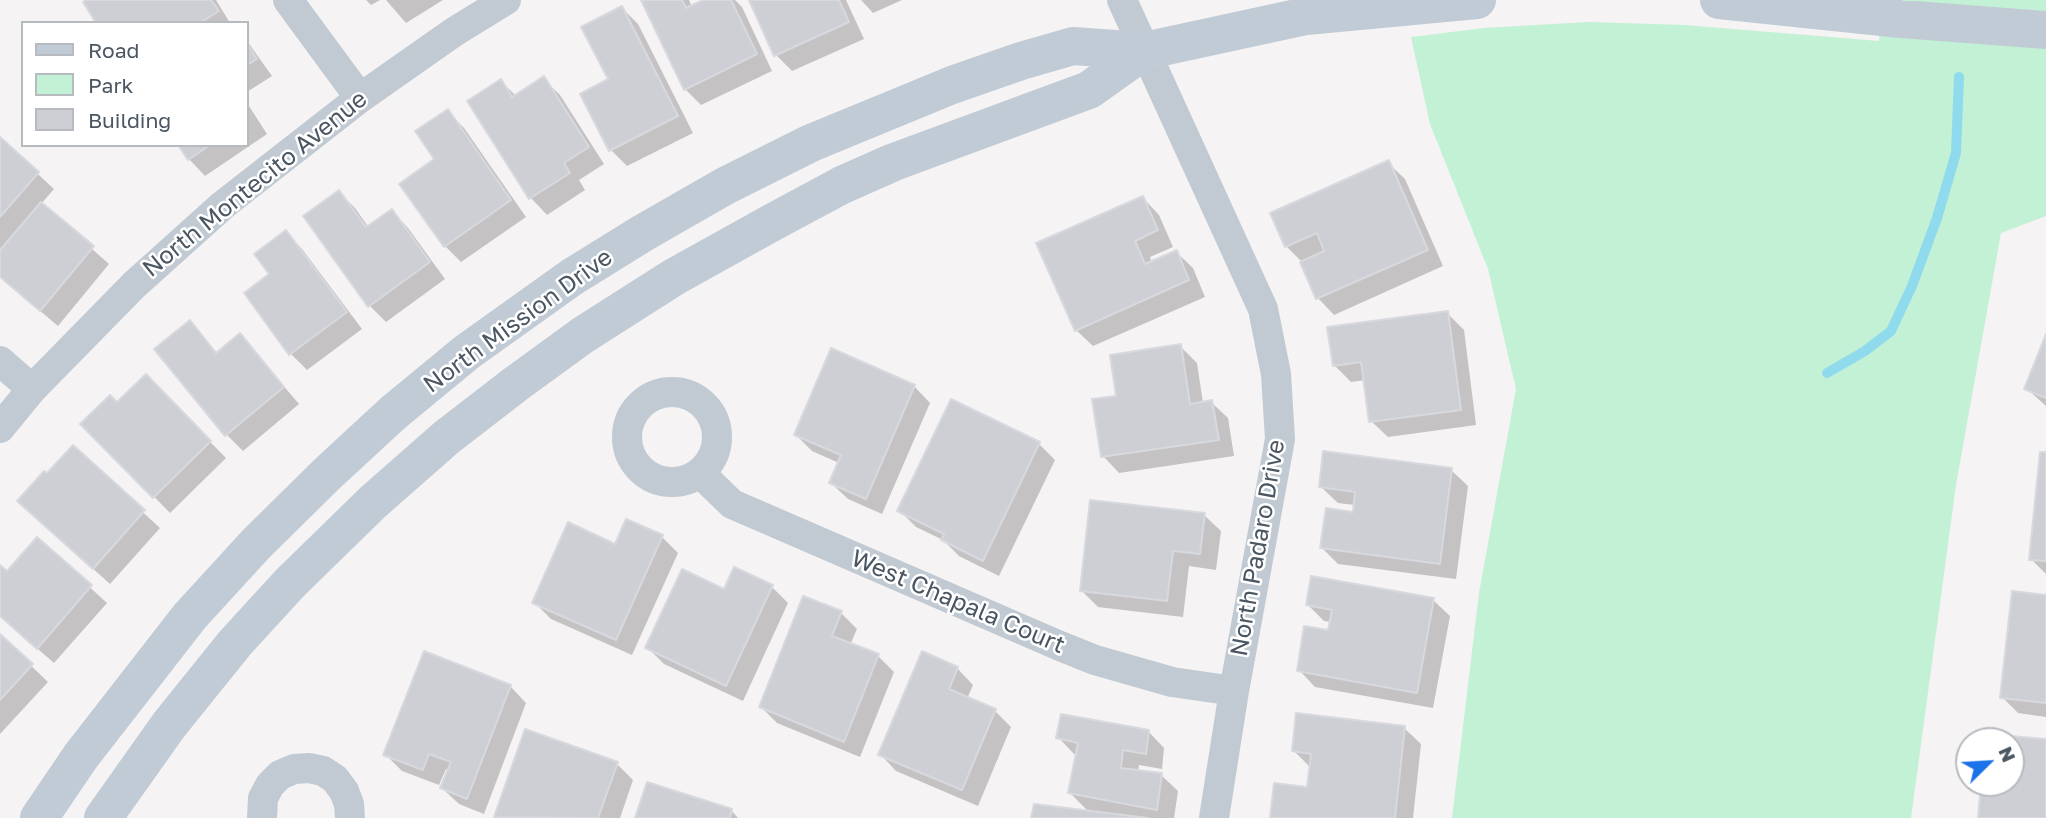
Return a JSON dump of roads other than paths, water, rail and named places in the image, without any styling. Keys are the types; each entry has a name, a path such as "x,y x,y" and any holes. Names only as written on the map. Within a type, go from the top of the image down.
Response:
{"street":[{"path":"288,0 359,97"},
{"name":"North Montecito Avenue","path":"0,428 32,389 134,285 223,205 359,97 506,0"},
{"name":"North Padaro Drive","path":"1122,0 1263,309 1276,374 1280,439 1214,818"},
{"name":"North Mission Drive","path":"38,818 81,756 190,616 256,544 393,413 467,352 572,277 725,186 811,143 951,85 1073,46 1144,51 1306,16 1477,0"},
{"path":"1719,0 1901,19 2046,30"},
{"name":"North Mission Drive","path":"103,818 178,715 235,643 290,583 405,474 447,437 517,383 583,335 674,277 842,185 944,143 1089,90 1144,51"},
{"path":"0,361 32,389"},
{"name":"West Chapala Court","path":"700,473 732,504 1083,655 1172,682 1234,691"},
{"path":"262,818 263,798 270,785 287,772 309,768 323,771 335,779 344,790 350,818"}],"waterway":[{"path":"1827,373 1865,351 1891,331 1912,286 1937,218 1956,153 1959,77"}]}
